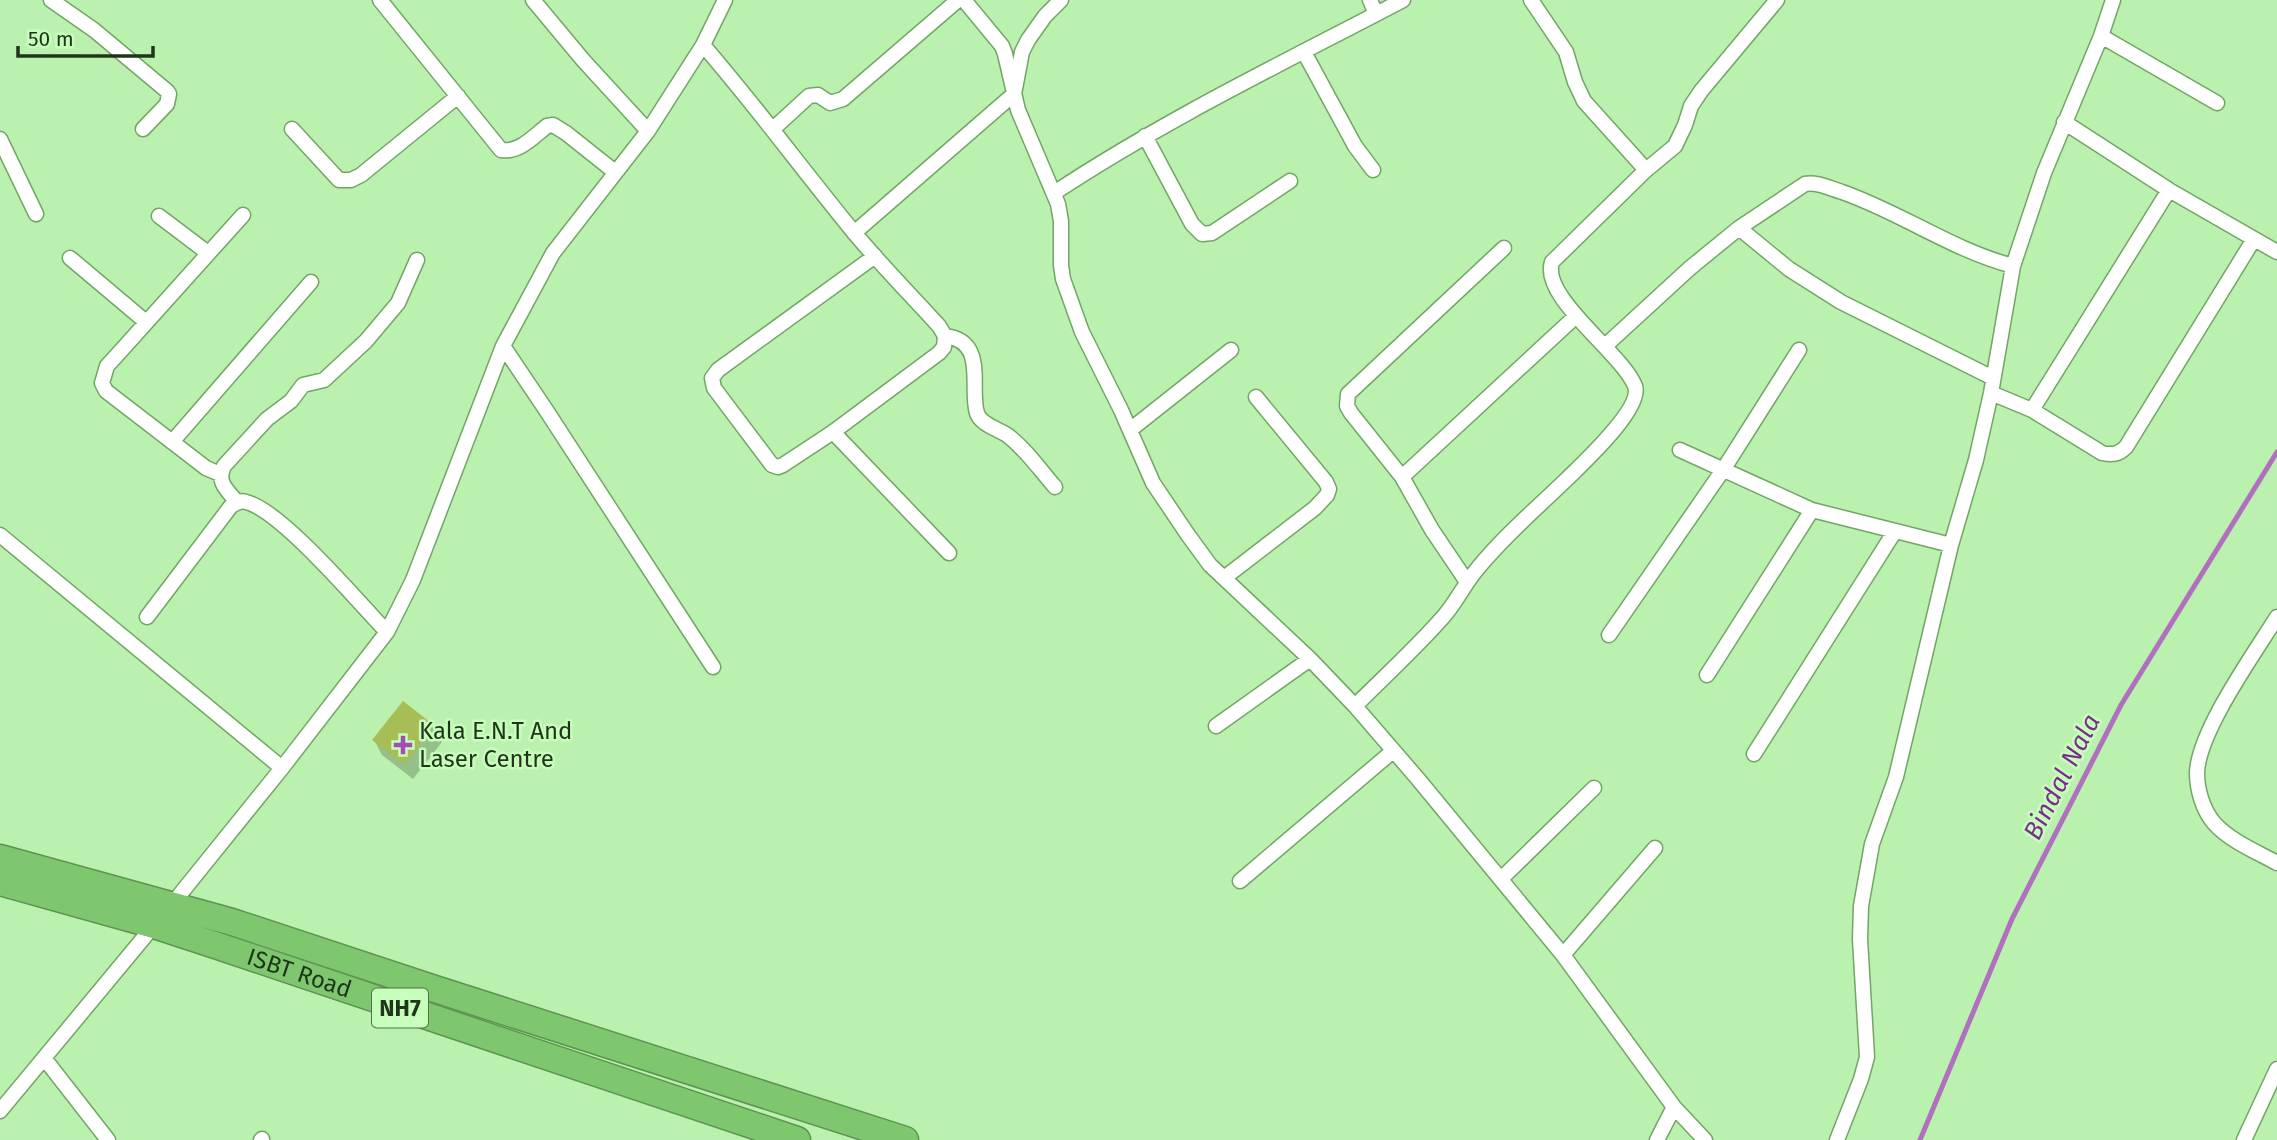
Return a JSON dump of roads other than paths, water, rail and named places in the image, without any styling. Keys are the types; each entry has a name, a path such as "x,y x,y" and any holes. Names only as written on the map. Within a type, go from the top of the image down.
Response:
{"highway":[{"name":"NH7","path":"0,858 245,926 905,1140"},
{"name":"ISBT Road","path":"0,882 154,925 797,1140"}],"street":[{"path":"51,0 94,30 167,91 167,104 143,129"},
{"path":"380,0 500,150 512,151 547,126 553,125 615,172"},
{"path":"533,0 583,60 649,131"},
{"path":"773,129 809,96 818,95 830,103 843,99 958,0"},
{"path":"964,0 1002,46 1024,125 1054,193 1061,221 1061,265 1065,286 1082,332 1153,483 1210,565 1310,659 1355,706 1501,878 1563,955 1674,1107 1706,1140"},
{"path":"854,233 1014,94 1022,52 1045,16 1061,0"},
{"path":"1370,0 1376,14"},
{"path":"1054,193 1210,99 1403,0"},
{"path":"1531,0 1566,52 1575,82 1584,100 1646,170"},
{"path":"1355,706 1445,614 1488,557 1585,461 1629,410 1636,398 1635,386 1605,346 1576,316 1549,275 1552,262 1675,145 1691,106 1701,91 1777,0"},
{"path":"1837,1140 1867,1057 1860,939 1865,878 1872,844 1896,778 1908,734 1951,545 1976,460 1991,393 2013,266 2029,212 2101,36 2113,0"},
{"path":"0,1111 282,768 387,632 413,580 503,346 553,253 649,131 703,45 721,2"},
{"path":"2101,36 2217,103"},
{"path":"703,45 854,233 939,326 945,336 944,347 939,353 833,432 783,465 775,467 711,382 718,370 875,256"},
{"path":"1304,52 1355,146 1373,170"},
{"path":"292,129 339,180 351,180 361,175 458,96"},
{"path":"2064,122 2169,190 2277,252"},
{"path":"1145,136 1192,224 1202,234 1212,233 1290,181"},
{"path":"0,139 36,214"},
{"path":"1605,346 1690,268 1739,229 1805,184 1818,184 1870,202 1979,256 2013,266"},
{"path":"2032,410 2169,190"},
{"path":"220,474 206,468 172,442 106,391 102,383 107,366 243,215"},
{"path":"159,216 208,253"},
{"path":"1739,229 1789,269 1841,302 1993,378"},
{"path":"1991,393 2032,410 2102,453 2119,453 2126,447 2254,239"},
{"path":"1467,582 1432,530 1402,477 1351,413 1347,406 1348,394 1504,248"},
{"path":"70,258 146,323"},
{"path":"237,502 221,482 220,474 224,466 267,419 291,401 303,384 324,380 366,341 398,303 416,261"},
{"path":"172,442 311,282"},
{"path":"1402,477 1576,316"},
{"path":"945,336 959,340 968,349 975,370 979,418 1013,440 1055,487"},
{"path":"503,346 713,667"},
{"path":"1130,430 1231,350"},
{"path":"1609,635 1723,470 1799,350"},
{"path":"1224,578 1315,508 1329,489 1256,397"},
{"path":"833,432 949,553"},
{"path":"1680,450 1812,509 1951,545"},
{"path":"147,617 231,506 237,502 246,502 274,517 387,632"},
{"path":"1707,675 1812,509"},
{"path":"1755,754 1895,531"},
{"path":"0,535 282,768"},
{"path":"2277,617 2213,724 2197,774 2202,802 2215,824 2277,863"},
{"path":"1216,726 1310,659"},
{"path":"1240,881 1393,751"},
{"path":"1501,878 1594,788"},
{"path":"1563,955 1655,848"},
{"path":"44,1058 108,1140"},
{"path":"2244,1140 2277,1069"},
{"path":"1657,1140 1674,1107"}],"waterway":[{"name":"Bindal Nala","path":"1920,1140 2012,919 2121,705 2277,452"}],"place":[{"name":"Kala E.N.T And Laser Centre","path":"403,745"}]}
